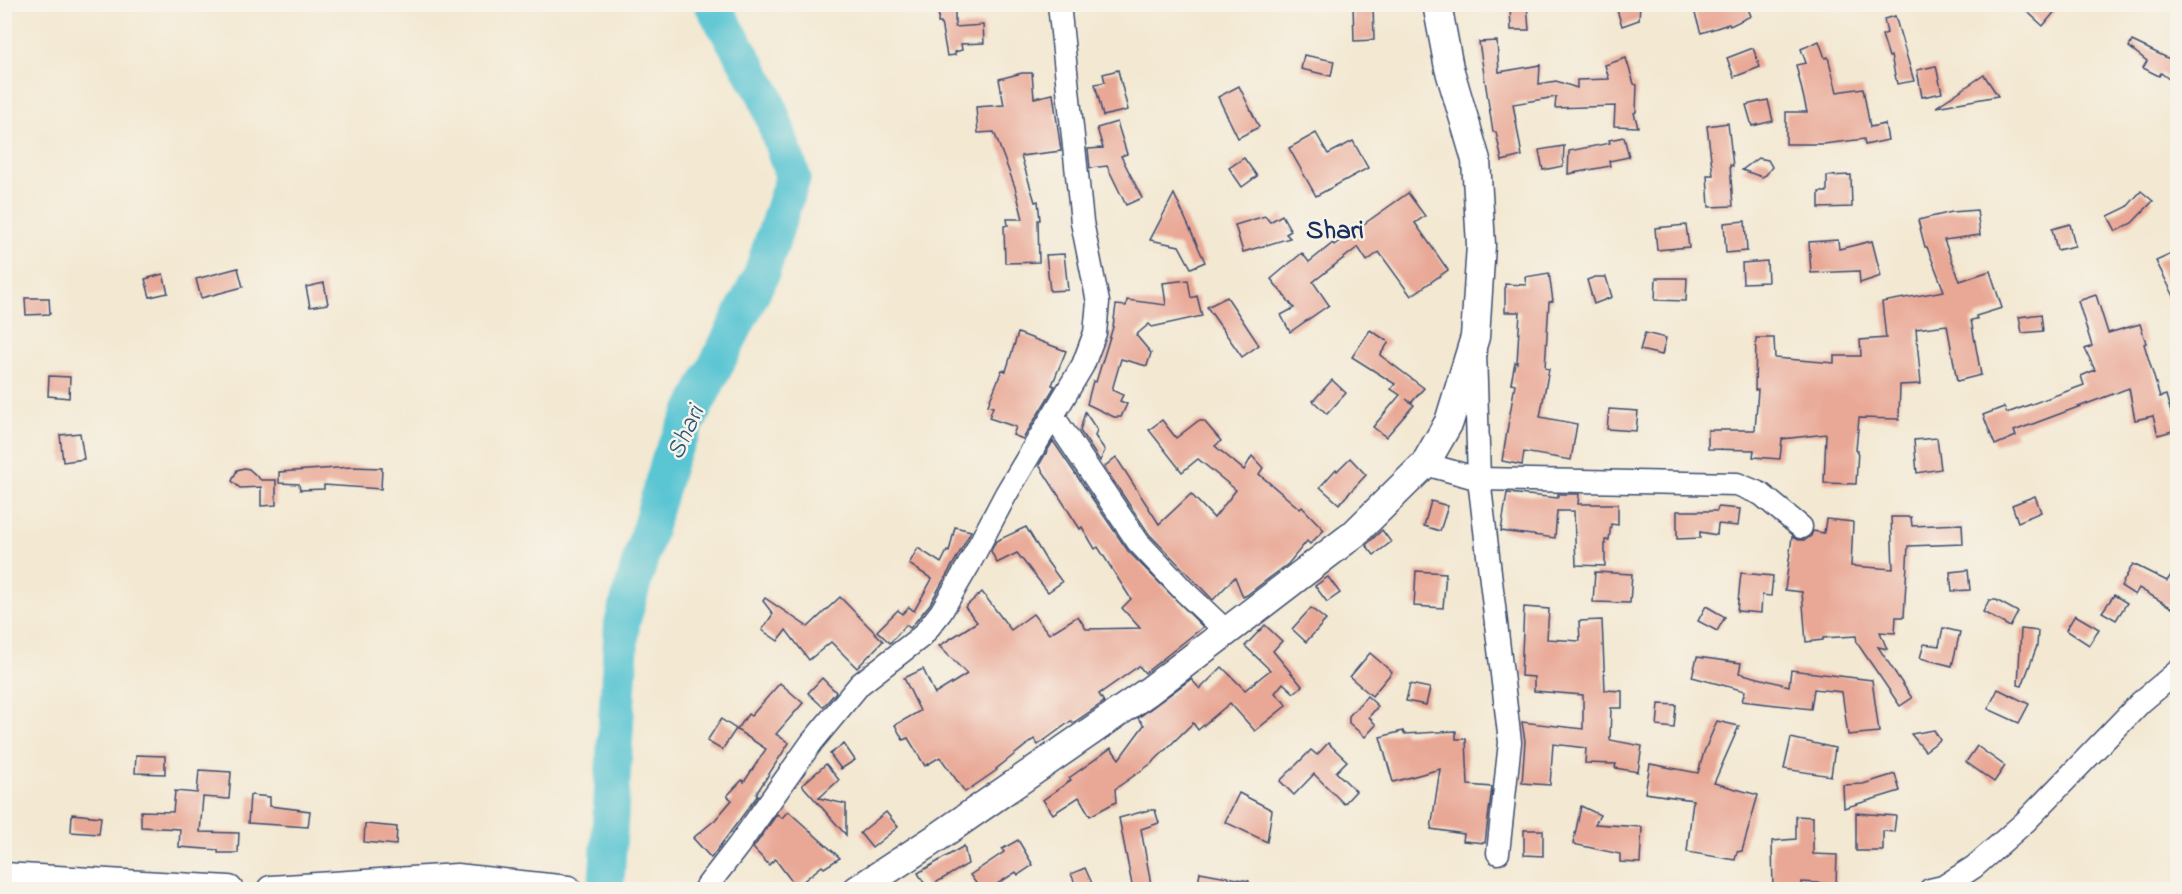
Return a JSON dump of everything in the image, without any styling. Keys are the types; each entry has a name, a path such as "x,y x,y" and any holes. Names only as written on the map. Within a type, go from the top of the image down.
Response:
{"street":[{"path":"704,890 812,742 860,684 922,636 941,612 1006,494 1083,365 1095,333 1098,302 1082,222 1059,4"},
{"path":"1437,4 1449,68 1476,160 1481,245 1475,337 1479,479 1510,742 1498,853"},
{"path":"857,890 939,837 1139,698 1354,534 1425,464 1449,422 1475,337"},
{"path":"1053,416 1138,542 1227,632"},
{"path":"1425,464 1479,479 1737,484 1761,494 1801,527"},
{"path":"1930,890 1943,887 1974,867 2017,830 2079,769 2140,702 2178,670"},
{"path":"4,877 229,890"},
{"path":"271,890 457,878 568,890"}],"building":[{"path":"939,4 955,4 955,27 983,25 984,43 961,44 962,50 955,52 955,55 947,56 941,23 938,23"},
{"path":"1353,4 1373,4 1374,40 1354,41"},
{"path":"1640,4 1639,20 1622,26 1617,10"},
{"path":"1692,4 1746,4 1751,16 1730,26 1729,24 1701,33"},
{"path":"2019,4 2061,4 2043,26"},
{"path":"1527,5 1529,30 1511,30 1510,6"},
{"path":"1895,16 1914,81 1897,84 1891,56 1889,57 1882,35 1887,33 1884,19"},
{"path":"1497,41 1499,72 1540,65 1539,84 1556,81 1577,88 1577,80 1609,79 1605,65 1626,58 1634,84 1637,85 1636,112 1634,113 1638,127 1614,126 1615,106 1555,108 1556,97 1513,104 1522,156 1502,161 1496,132 1493,132 1479,42"},
{"path":"1819,41 1825,58 1828,57 1837,92 1863,88 1870,127 1885,124 1888,140 1865,145 1864,139 1824,144 1786,144 1786,112 1807,112 1796,65 1806,63 1801,49"},
{"path":"2132,41 2178,63 2178,86 2161,73 2159,76 2143,68 2147,61 2129,47"},
{"path":"1753,48 1760,67 1734,77 1727,58"},
{"path":"1304,55 1334,61 1331,76 1301,69"},
{"path":"1936,66 1942,93 1922,97 1917,70"},
{"path":"1118,70 1128,110 1103,116 1095,84 1105,82 1103,74"},
{"path":"1032,73 1034,98 1053,94 1061,151 1021,156 1035,202 1038,201 1039,262 1005,263 1004,226 1008,225 1007,219 1023,219 1015,187 994,132 978,133 976,107 1004,105 999,79"},
{"path":"1984,75 1998,96 1936,107"},
{"path":"1239,86 1259,127 1238,138 1218,97"},
{"path":"1768,100 1773,121 1752,126 1746,105"},
{"path":"1117,122 1127,154 1121,156 1142,198 1126,205 1107,166 1090,168 1088,149 1103,148 1097,128"},
{"path":"1728,123 1733,166 1730,165 1733,206 1709,207 1707,175 1713,175 1707,126"},
{"path":"1316,133 1328,154 1353,141 1368,168 1316,196 1289,148"},
{"path":"1624,137 1629,157 1609,161 1610,166 1568,174 1569,151 1610,143 1609,140"},
{"path":"1564,146 1563,166 1543,170 1539,150"},
{"path":"1244,158 1257,176 1242,187 1229,168"},
{"path":"1758,158 1768,160 1772,167 1766,175 1762,177 1742,170"},
{"path":"1851,175 1852,207 1819,208 1819,192 1827,192 1827,176"},
{"path":"2141,191 2153,201 2132,223 2116,231 2108,216 2127,207"},
{"path":"1408,193 1425,216 1415,223 1448,270 1411,296 1379,252 1367,261 1358,247 1313,282 1329,305 1290,332 1281,315 1294,308 1271,279 1302,253 1309,262 1333,243 1334,245"},
{"path":"1174,194 1205,262 1191,268 1179,246 1150,240"},
{"path":"1977,210 1980,235 1944,240 1960,281 1990,271 2002,308 1976,316 1977,319 1971,320 1981,375 1957,381 1947,325 1916,329 1921,384 1900,385 1899,419 1859,418 1856,484 1824,483 1826,434 1782,439 1780,459 1753,457 1754,450 1708,449 1708,430 1755,430 1758,390 1755,390 1756,338 1774,338 1775,358 1834,363 1834,356 1861,356 1860,340 1886,338 1882,302 1944,291 1927,247 1925,247 1918,220 1952,212"},
{"path":"1282,215 1291,231 1286,234 1290,238 1243,252 1235,225 1265,216 1270,222"},
{"path":"1745,221 1747,251 1726,253 1724,223"},
{"path":"2070,224 2075,246 2057,250 2052,229"},
{"path":"1686,225 1689,247 1657,250 1655,228"},
{"path":"1838,240 1839,249 1872,241 1881,276 1860,283 1859,271 1811,273 1809,242"},
{"path":"2178,251 2178,304 2156,261"},
{"path":"1064,254 1068,290 1050,291 1046,255"},
{"path":"1767,261 1768,282 1743,283 1742,263"},
{"path":"238,268 243,287 201,298 196,279"},
{"path":"1549,273 1553,301 1549,302 1545,368 1549,369 1540,417 1577,424 1571,460 1524,452 1522,465 1502,461 1515,384 1511,383 1515,362 1517,363 1520,312 1505,312 1505,284 1526,285 1525,277"},
{"path":"163,274 168,293 150,297 145,279"},
{"path":"1606,277 1612,297 1594,304 1587,280"},
{"path":"1656,278 1687,278 1686,301 1655,300"},
{"path":"1188,280 1191,298 1197,296 1202,316 1152,327 1149,324 1136,335 1151,353 1147,366 1121,359 1112,390 1123,395 1120,401 1127,404 1121,417 1114,417 1087,404 1113,327 1116,305 1126,306 1127,300 1166,305 1163,283"},
{"path":"324,283 328,304 310,307 306,287"},
{"path":"2096,295 2108,333 2140,324 2160,397 2166,395 2176,430 2158,435 2153,416 2135,420 2129,388 2014,431 2016,436 1995,445 1983,415 2004,407 2007,413 2084,385 2081,376 2095,370 2085,349 2092,346 2078,301"},
{"path":"1227,297 1259,345 1242,357 1207,307"},
{"path":"25,298 49,298 50,314 26,315"},
{"path":"2041,314 2043,331 2022,333 2019,317"},
{"path":"1370,330 1389,342 1380,355 1424,388 1411,403 1414,405 1386,437 1373,427 1400,395 1391,389 1395,384 1352,357"},
{"path":"1018,333 1066,351 1052,385 1055,386 1023,439 1013,435 1016,427 989,418 993,407 988,405 1002,370 1006,371"},
{"path":"1645,333 1666,338 1662,355 1640,350"},
{"path":"49,376 70,377 69,398 48,396"},
{"path":"1332,380 1346,393 1327,414 1313,401"},
{"path":"1609,409 1638,411 1636,431 1607,429"},
{"path":"1085,412 1097,430 1095,436 1105,450 1100,461 1080,431"},
{"path":"1162,420 1176,438 1198,421 1204,421 1221,441 1215,446 1244,470 1252,456 1263,468 1259,474 1300,509 1302,507 1324,530 1310,544 1307,541 1288,564 1247,595 1243,597 1235,577 1213,600 1149,534 1104,467 1116,457 1159,524 1191,494 1214,518 1236,490 1198,459 1182,472 1149,430"},
{"path":"80,433 84,459 63,462 60,435"},
{"path":"1937,438 1941,469 1917,473 1914,440"},
{"path":"1053,441 1128,551 1203,627 1145,673 1139,666 1099,694 1104,702 1073,723 1071,721 1038,745 1034,739 997,770 965,792 940,757 925,766 908,738 903,740 895,725 920,711 904,678 923,669 935,694 967,674 939,646 977,622 965,607 982,592 1011,630 1033,614 1049,634 1078,616 1086,629 1140,628 1122,608 1131,599 1098,547 1095,549 1082,527 1080,529 1039,465"},
{"path":"1350,458 1366,475 1339,504 1320,487 1336,469 1337,471"},
{"path":"352,467 382,468 381,489 324,485 324,489 300,490 299,484 279,483 279,472"},
{"path":"249,469 261,480 276,480 276,505 261,506 261,487 240,488 232,481 237,470"},
{"path":"1507,493 1558,498 1558,494 1579,494 1578,504 1618,504 1618,525 1611,524 1609,540 1605,540 1605,566 1576,565 1574,511 1557,511 1555,538 1501,531"},
{"path":"2035,496 2041,512 2018,522 2012,505"},
{"path":"1431,501 1448,506 1440,531 1424,526"},
{"path":"1718,507 1740,509 1738,526 1718,524 1717,535 1700,532 1700,538 1677,539 1677,511 1717,511"},
{"path":"1891,517 1911,517 1912,526 1962,524 1963,544 1908,546 1904,617 1896,617 1895,633 1880,632 1887,649 1878,647 1912,698 1900,706 1857,643 1856,636 1823,638 1823,640 1806,642 1802,592 1785,590 1792,537 1805,540 1811,536 1813,531 1824,533 1826,519 1853,522 1851,566 1893,569"},
{"path":"955,527 971,531 956,559 930,604 910,628 906,625 890,643 877,631 898,610 902,614 909,607 914,611 932,579 909,564 918,548 941,563 947,551 949,552"},
{"path":"1026,527 1062,582 1048,592 1017,553 997,563 991,551 996,541"},
{"path":"1382,530 1391,542 1374,555 1366,545"},
{"path":"2133,564 2167,581 2178,565 2178,599 2172,608 2139,588 2135,595 2121,586"},
{"path":"1968,570 1970,590 1952,591 1950,572"},
{"path":"1416,571 1446,573 1443,608 1414,606"},
{"path":"1595,572 1632,574 1630,603 1593,602"},
{"path":"1741,573 1773,576 1771,596 1762,595 1761,613 1737,611"},
{"path":"1328,577 1340,593 1327,602 1315,586"},
{"path":"2114,595 2127,603 2116,620 2102,612"},
{"path":"840,597 883,641 857,668 831,642 809,660 786,630 778,641 762,630 773,614 763,601 765,598 808,627"},
{"path":"1989,600 1996,600 2018,612 2010,627 1983,612"},
{"path":"1706,606 1725,617 1717,631 1698,621"},
{"path":"1524,607 1549,609 1547,639 1580,641 1579,621 1602,620 1605,690 1622,691 1622,708 1611,708 1610,740 1642,746 1638,772 1615,768 1616,764 1585,763 1586,748 1553,744 1550,785 1522,783 1525,741 1522,722 1583,729 1583,695 1534,691 1534,677 1521,676"},
{"path":"1311,608 1326,620 1306,642 1292,629"},
{"path":"2075,615 2099,629 2089,645 2066,630"},
{"path":"1265,625 1282,641 1273,651 1302,686 1294,693 1283,683 1275,693 1287,705 1255,731 1230,703 1198,730 1193,723 1152,763 1115,789 1116,802 1090,816 1079,797 1053,814 1043,800 1111,748 1119,759 1144,725 1138,718 1191,679 1200,689 1222,667 1245,690 1270,670 1245,646"},
{"path":"1943,628 1960,632 1952,666 1920,658 1924,644 1939,646"},
{"path":"2021,629 2038,631 2037,646 2022,686 2018,685"},
{"path":"1370,653 1392,672 1372,696 1350,677"},
{"path":"1697,657 1741,663 1739,673 1789,686 1791,670 1872,680 1879,732 1848,735 1842,692 1814,689 1811,709 1742,701 1745,691 1692,677"},
{"path":"822,678 836,692 823,707 808,693"},
{"path":"780,683 803,703 776,734 789,743 756,794 758,795 711,858 693,838 715,820 732,800 727,796 742,780 744,782 766,749 737,730 748,714 751,716"},
{"path":"1410,684 1430,688 1426,705 1406,701"},
{"path":"1998,689 2029,704 2019,723 1988,709"},
{"path":"1367,696 1378,706 1369,717 1376,725 1365,737 1349,723 1349,716"},
{"path":"1659,704 1676,705 1674,728 1657,726"},
{"path":"721,719 736,729 722,750 707,741"},
{"path":"1717,721 1739,726 1714,783 1758,795 1742,851 1737,852 1735,860 1687,852 1693,800 1645,793 1650,764 1698,773"},
{"path":"1934,730 1940,740 1925,751 1911,734"},
{"path":"1403,731 1404,734 1456,731 1456,739 1466,739 1468,785 1492,787 1485,843 1463,841 1464,834 1431,829 1440,769 1393,782 1380,737"},
{"path":"1791,738 1835,748 1831,776 1784,769"},
{"path":"1328,743 1347,761 1336,772 1356,791 1344,804 1314,774 1294,795 1280,781 1311,750 1317,755"},
{"path":"844,744 855,760 841,769 830,754"},
{"path":"1977,746 2005,766 1994,782 1966,762"},
{"path":"136,755 165,756 165,774 135,773"},
{"path":"826,764 839,780 819,798 846,804 846,835 802,785"},
{"path":"199,770 231,772 229,799 203,797 200,832 239,833 238,853 218,853 218,850 179,847 180,829 141,827 141,811 173,812 175,791 197,793"},
{"path":"1895,774 1900,791 1844,808 1843,785 1863,784"},
{"path":"1239,793 1272,810 1267,842 1225,822"},
{"path":"250,795 270,797 270,806 310,811 308,827 248,823"},
{"path":"1581,806 1600,815 1595,824 1642,827 1640,863 1620,862 1620,854 1573,844"},
{"path":"1155,810 1159,823 1141,829 1152,890 1133,890 1119,818"},
{"path":"788,811 840,858 824,868 822,866 796,887 775,859 769,865 753,848 777,814 782,818"},
{"path":"886,812 898,827 872,848 860,833"},
{"path":"1856,813 1896,816 1894,832 1883,831 1883,851 1856,851"},
{"path":"72,814 101,817 99,834 71,832"},
{"path":"1796,816 1813,817 1813,854 1837,855 1836,884 1802,882 1802,890 1773,890 1772,841 1796,839"},
{"path":"365,824 397,827 396,845 364,842"},
{"path":"1524,830 1543,830 1543,856 1524,855"},
{"path":"1018,840 1033,865 1018,875 1016,872 988,890 981,890 970,875 1004,852 1002,849"},
{"path":"964,846 968,864 927,888 918,873"},
{"path":"1085,868 1095,890 1078,890 1071,874"},
{"path":"1200,872 1249,881 1248,890 1197,890"}],"waterway":[{"name":"Shari","path":"606,890 622,623 670,457 761,275 793,177 765,95 712,4"}],"district":[{"name":"Shari","path":"1335,229"}]}
